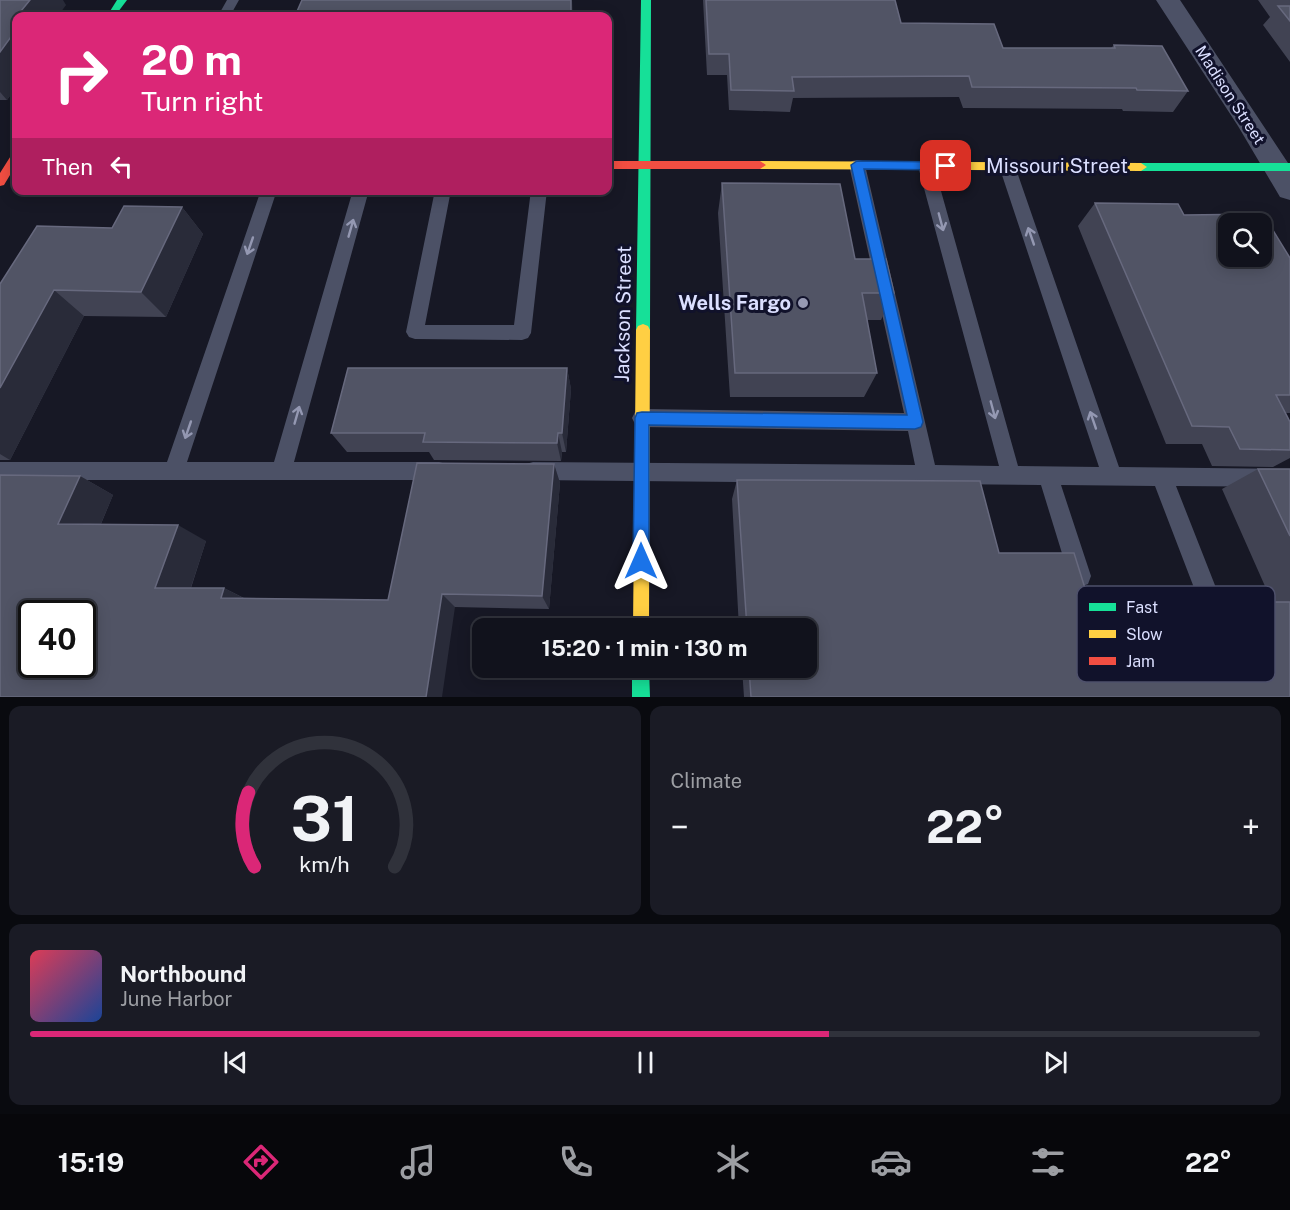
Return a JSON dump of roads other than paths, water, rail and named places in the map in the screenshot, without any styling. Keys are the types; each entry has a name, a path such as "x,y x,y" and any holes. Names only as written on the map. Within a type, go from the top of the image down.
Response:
{"street":[{"name":"Jackson Street","path":"641,618 646,0"},
{"name":"Madison Street","path":"1168,0 1249,122 1282,167 1290,190"},
{"name":"Missouri Street","path":"612,165 1282,167"},
{"path":"641,678 641,697"}],"lane":[{"path":"857,165 927,474"},
{"path":"926,166 1011,475"},
{"path":"1007,166 1112,476"},
{"path":"174,471 267,195"},
{"path":"281,471 360,195"},
{"path":"442,195 415,332 522,333 538,195"},
{"path":"642,418 915,422"},
{"path":"0,471 460,471"},
{"path":"508,471 1290,478"},
{"path":"1048,475 1082,586"},
{"path":"1162,477 1204,586"}],"place":[{"name":"Wells Fargo","path":"803,303"}]}
